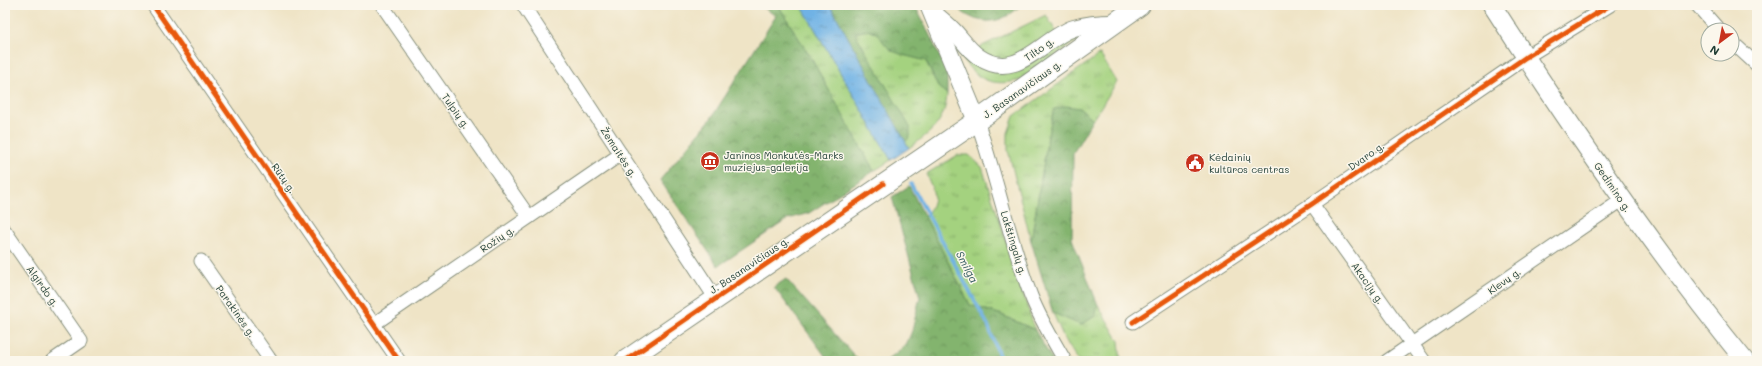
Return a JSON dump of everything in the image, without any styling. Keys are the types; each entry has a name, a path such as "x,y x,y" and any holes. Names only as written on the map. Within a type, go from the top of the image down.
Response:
{"main road":[{"name":"J. Basanavičiaus g.","path":"625,361 977,121 1140,5"},
{"name":"Gedimino g.","path":"1492,5 1622,200 1691,294 1745,361"},
{"name":"Tilto g.","path":"931,9 977,121"}],"street":[{"name":"Rūtų g.","path":"153,5 399,361"},
{"name":"Tulpių g.","path":"382,5 529,217"},
{"name":"Žemaitės g.","path":"523,5 716,299"},
{"name":"Dvaro g.","path":"1133,322 1312,204 1526,57 1610,5"},
{"path":"1697,5 1712,22"},
{"name":"Tilto g.","path":"931,9 978,57 999,65 1021,61 1060,34 1074,28 1098,23 1114,23"},
{"path":"1740,49 1757,65"},
{"name":"Lakštingalų g.","path":"977,121 991,163 1014,246 1032,297 1065,361"},
{"name":"Rožių g.","path":"374,324 621,154"},
{"name":"Klevų g.","path":"1387,361 1622,200"},
{"name":"Akacijų g.","path":"1312,204 1424,361"},
{"name":"Algirdo g.","path":"5,231 81,341 52,361"},
{"name":"Parakinės g.","path":"201,261 271,361"}],"green space":[{"path":"760,5 778,5 811,58 874,171 809,213 788,219 718,266 660,180 710,120 776,16"},
{"path":"778,5 801,5 891,160 874,171 811,58"},
{"path":"830,5 915,5 947,71 947,94 938,87 926,61 905,56 893,51 875,32 864,31 855,33 910,127 910,137 905,142"},
{"path":"954,5 1021,5 1005,17 988,21 970,17"},
{"path":"1046,15 1057,33 1094,28 1021,80 1002,83 986,80 973,71 961,56 962,50 976,49"},
{"path":"867,30 879,34 892,51 926,61 938,87 947,94 946,104 936,126 909,148 905,142 910,137 855,33"},
{"path":"1100,54 1117,82 1093,119 1080,108 1049,130 1031,241 1008,150 1008,133 1014,116"},
{"path":"1066,106 1080,108 1093,119 1073,153 1072,239 1098,305 1095,316 1081,325 1053,313 1031,241 1049,130 1054,109"},
{"path":"958,155 969,155 982,167 1035,330 999,314 970,305 925,217 932,206 934,196 926,174"},
{"path":"909,186 970,305 999,314 1035,330 1053,361 886,361 906,345 912,331 920,297 892,197"},
{"path":"786,279 859,361 829,361 774,287"},
{"path":"1098,305 1119,341 1121,361 1078,361 1063,336 1053,313 1081,325 1095,316"}],"water":[{"path":"801,5 830,5 909,148 891,160"}],"waterway":[{"name":"Smilga","path":"911,184 988,325 1001,361"}],"cycle path":[{"path":"153,5 399,361"},
{"path":"1133,322 1312,204 1526,57 1610,5"},
{"path":"625,361 883,184"}],"place":[{"name":"Janinos Monkutės-Marks muziejus-galerija","path":"710,161"},
{"name":"Kėdainių kultūros centras","path":"1195,163"}]}
